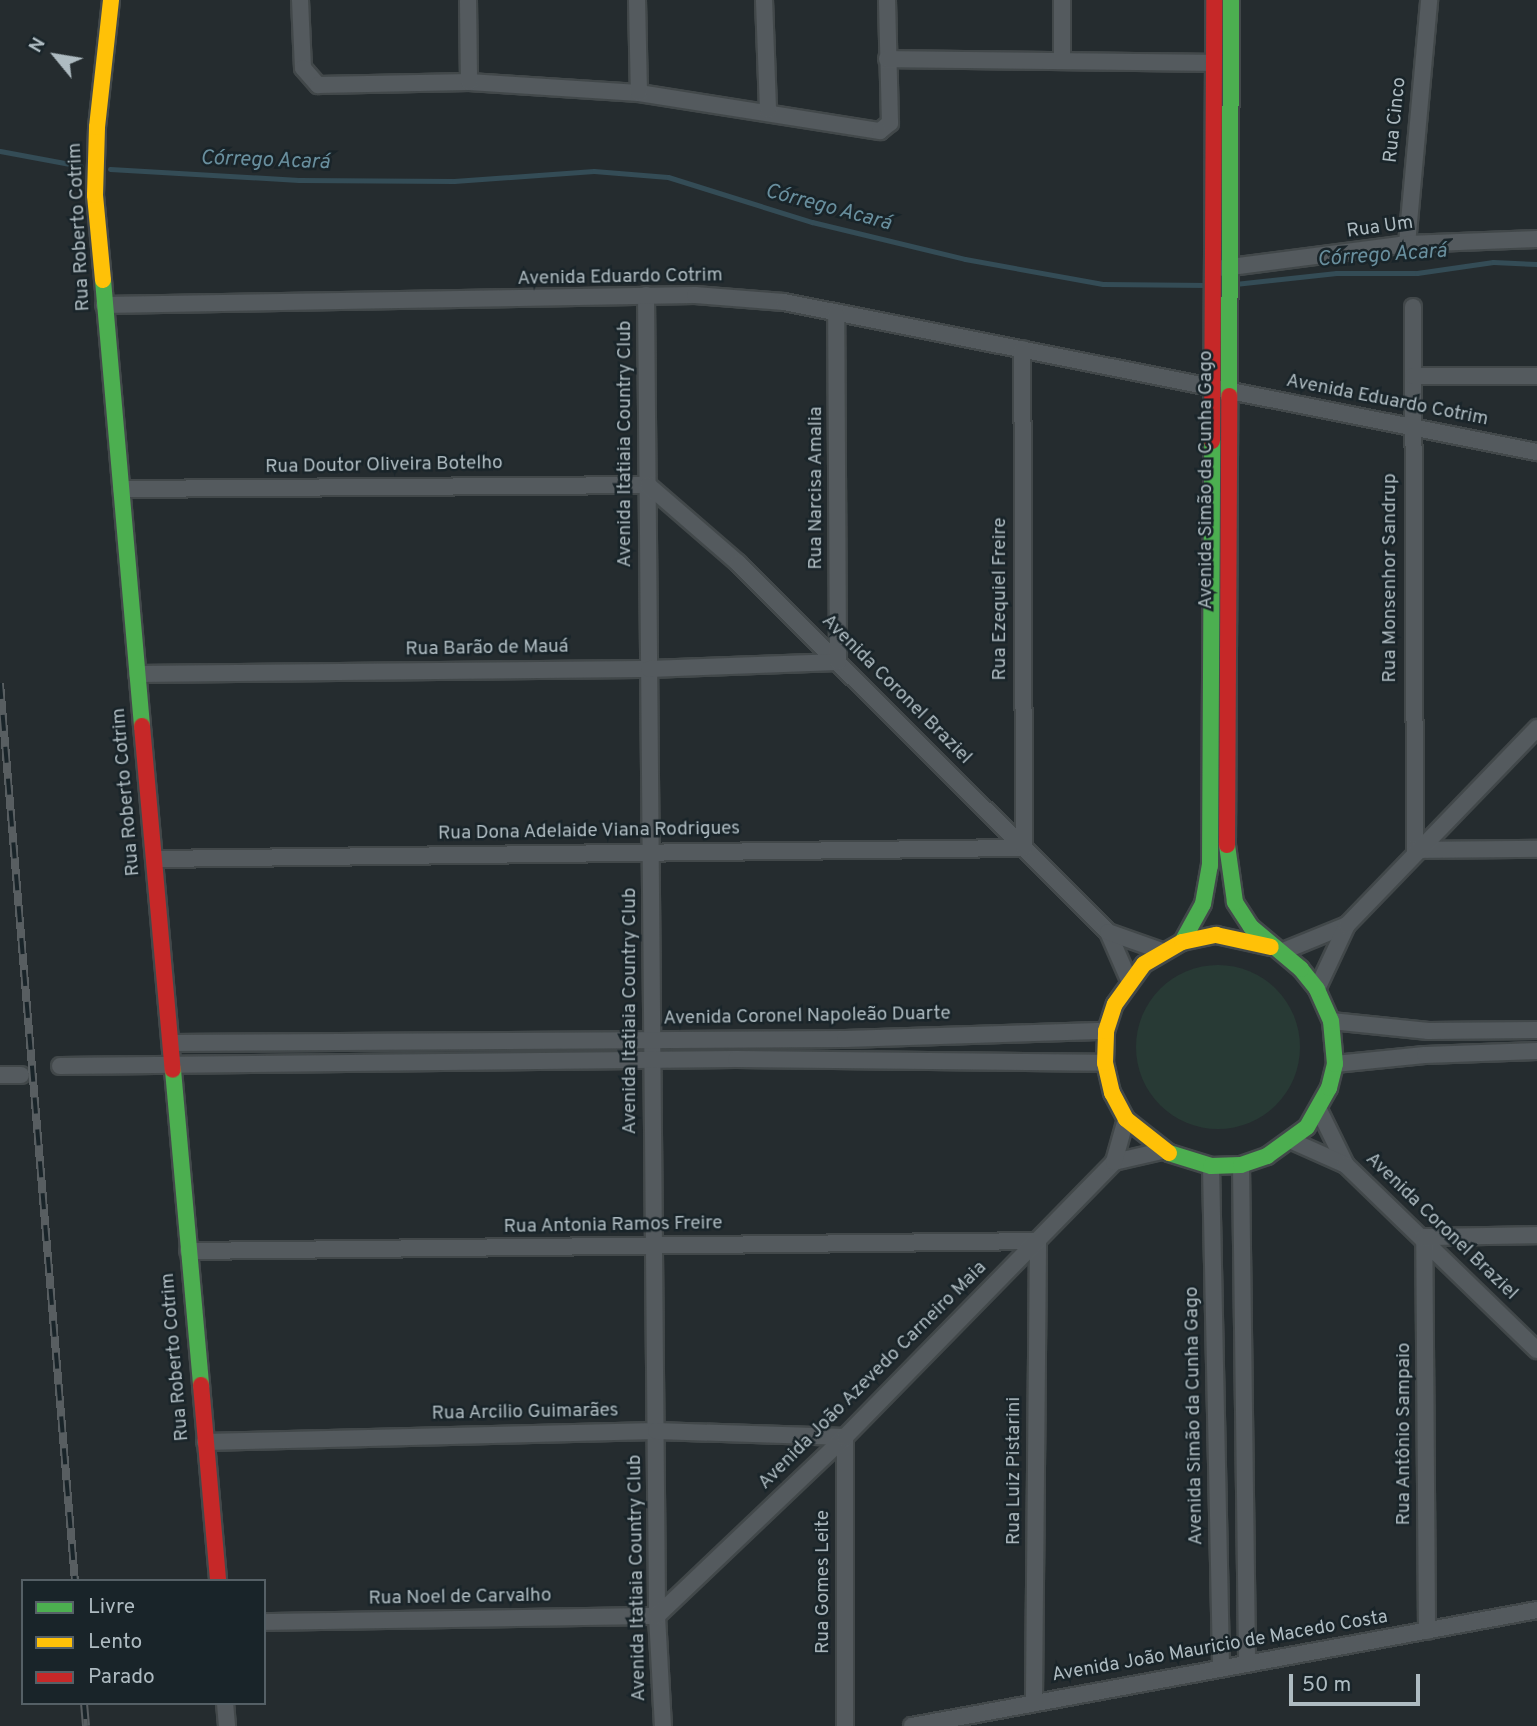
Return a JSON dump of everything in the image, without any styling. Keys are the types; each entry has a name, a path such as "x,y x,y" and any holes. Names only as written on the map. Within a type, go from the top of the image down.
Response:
{"street":[{"name":"Rua Roberto Cotrim","path":"111,0 95,158 104,305 218,1579"},
{"path":"300,0 303,68 317,86 469,82 639,93 768,110 885,130 890,123 887,0"},
{"path":"468,0 469,82"},
{"path":"637,0 639,93"},
{"path":"764,0 768,110"},
{"path":"1062,0 1062,59"},
{"name":"Avenida Simão da Cunha Gago","path":"1214,0 1213,63 1221,271"},
{"name":"Avenida Simão da Cunha Gago","path":"1182,942 1203,904 1210,866 1219,547 1228,391 1221,271 1231,0"},
{"name":"Rua Cinco","path":"1407,244 1429,0"},
{"path":"887,59 1062,59 1213,63"},
{"name":"Rua Um","path":"1221,271 1407,244 1537,239"},
{"name":"Avenida Eduardo Cotrim","path":"104,305 646,295 784,302 1537,452"},
{"name":"Avenida Itatiaia Country Club","path":"646,295 655,1040 653,1246 657,1616 663,1726"},
{"name":"Avenida Simão da Cunha Gago","path":"1221,297 1211,388 1219,547 1227,865 1236,902 1276,950"},
{"name":"Rua Monsenhor Sandrup","path":"1413,307 1415,850"},
{"name":"Rua Narcisa Amalia","path":"836,314 838,662"},
{"name":"Rua Ezequiel Freire","path":"1022,349 1024,848"},
{"name":"Avenida Eduardo Cotrim","path":"1413,376 1537,376"},
{"name":"Rua Doutor Oliveira Botelho","path":"121,489 648,485"},
{"name":"Avenida Coronel Braziel","path":"648,485 738,563 1108,932 1129,980"},
{"name":"Rua Barão de Mauá","path":"137,674 649,669 838,662"},
{"path":"1317,989 1347,925 1415,850 1537,728"},
{"name":"Rua Dona Adelaide Viana Rodrigues","path":"155,859 1024,848"},
{"path":"1415,850 1537,849"},
{"path":"1210,866 1227,865"},
{"path":"1276,950 1347,925"},
{"name":"Avenida Coronel Braziel","path":"1108,932 1162,951"},
{"path":"1216,935 1276,950 1317,989 1331,1021 1335,1064 1319,1110 1292,1141 1241,1165 1211,1167 1162,1151 1126,1119 1112,1093 1105,1063 1106,1031 1115,1004 1129,980 1162,951 1182,942 1216,935"},
{"path":"1331,1021 1428,1031 1537,1030"},
{"name":"Avenida Coronel Napoleão Duarte","path":"172,1043 655,1040 1106,1031"},
{"path":"1335,1064 1425,1055 1537,1052"},
{"path":"60,1066 173,1068 654,1061 1105,1063"},
{"path":"0,1075 20,1075"},
{"name":"Avenida Coronel Braziel","path":"1319,1110 1346,1165"},
{"name":"Avenida João Azevedo Carneiro Maia","path":"657,1616 845,1437 1114,1162 1126,1119"},
{"name":"Avenida Coronel Braziel","path":"1292,1141 1346,1165 1529,1334 1537,1350"},
{"path":"1114,1162 1162,1151"},
{"path":"1241,1165 1247,1662"},
{"name":"Avenida Simão da Cunha Gago","path":"1211,1167 1221,1665"},
{"path":"1424,1237 1537,1236"},
{"name":"Rua Antônio Sampaio","path":"1424,1237 1427,1631"},
{"name":"Rua Antonia Ramos Freire","path":"188,1251 1038,1241"},
{"name":"Rua Luiz Pistarini","path":"1034,1702 1038,1241"},
{"path":"1212,1259 1242,1259"},
{"name":"Rua Arcilio Guimarães","path":"205,1442 656,1431 845,1437"},
{"name":"Rua Gomes Leite","path":"845,1437 845,1726"},
{"name":"Avenida João Mauricio de Macedo Costa","path":"912,1726 1221,1665 1537,1610"},
{"name":"Rua Noel de Carvalho","path":"266,1622 657,1616"},
{"path":"225,1705 227,1726"}],"green space":[{"path":"1218,965 1249,971 1276,989 1294,1016 1300,1047 1294,1078 1276,1105 1249,1123 1218,1129 1187,1123 1160,1105 1142,1078 1136,1047 1142,1016 1160,989 1187,971"}],"waterway":[{"name":"Córrego Acará","path":"0,151 81,166"},
{"name":"Córrego Acará","path":"110,169 299,180 454,181 594,171 668,177 812,222 965,259 1103,284 1208,285"},
{"name":"Córrego Acará","path":"1235,284 1336,273 1417,273 1493,262 1537,264"}],"railway":[{"path":"0,683 75,1579"},
{"path":"84,1705 86,1726"}],"traffic: fast":[{"path":"1229,396 1231,0"},
{"path":"103,280 142,726"},
{"path":"1182,942 1203,904 1210,866 1212,441"},
{"path":"1169,1153 1211,1166 1241,1165 1267,1156 1307,1127 1329,1088 1335,1064 1331,1021 1317,989 1301,969 1251,927 1235,902 1227,845"},
{"path":"173,1070 201,1385"}],"traffic: slow":[{"path":"103,280 95,195 97,127 111,0"},
{"path":"1169,1153 1126,1119 1112,1093 1105,1063 1106,1031 1115,1004 1144,964 1182,942 1216,935 1271,947"}],"traffic: jam":[{"path":"1212,441 1214,0"},
{"path":"1227,845 1229,396"},
{"path":"142,726 173,1070"},
{"path":"201,1385 218,1579"}]}
